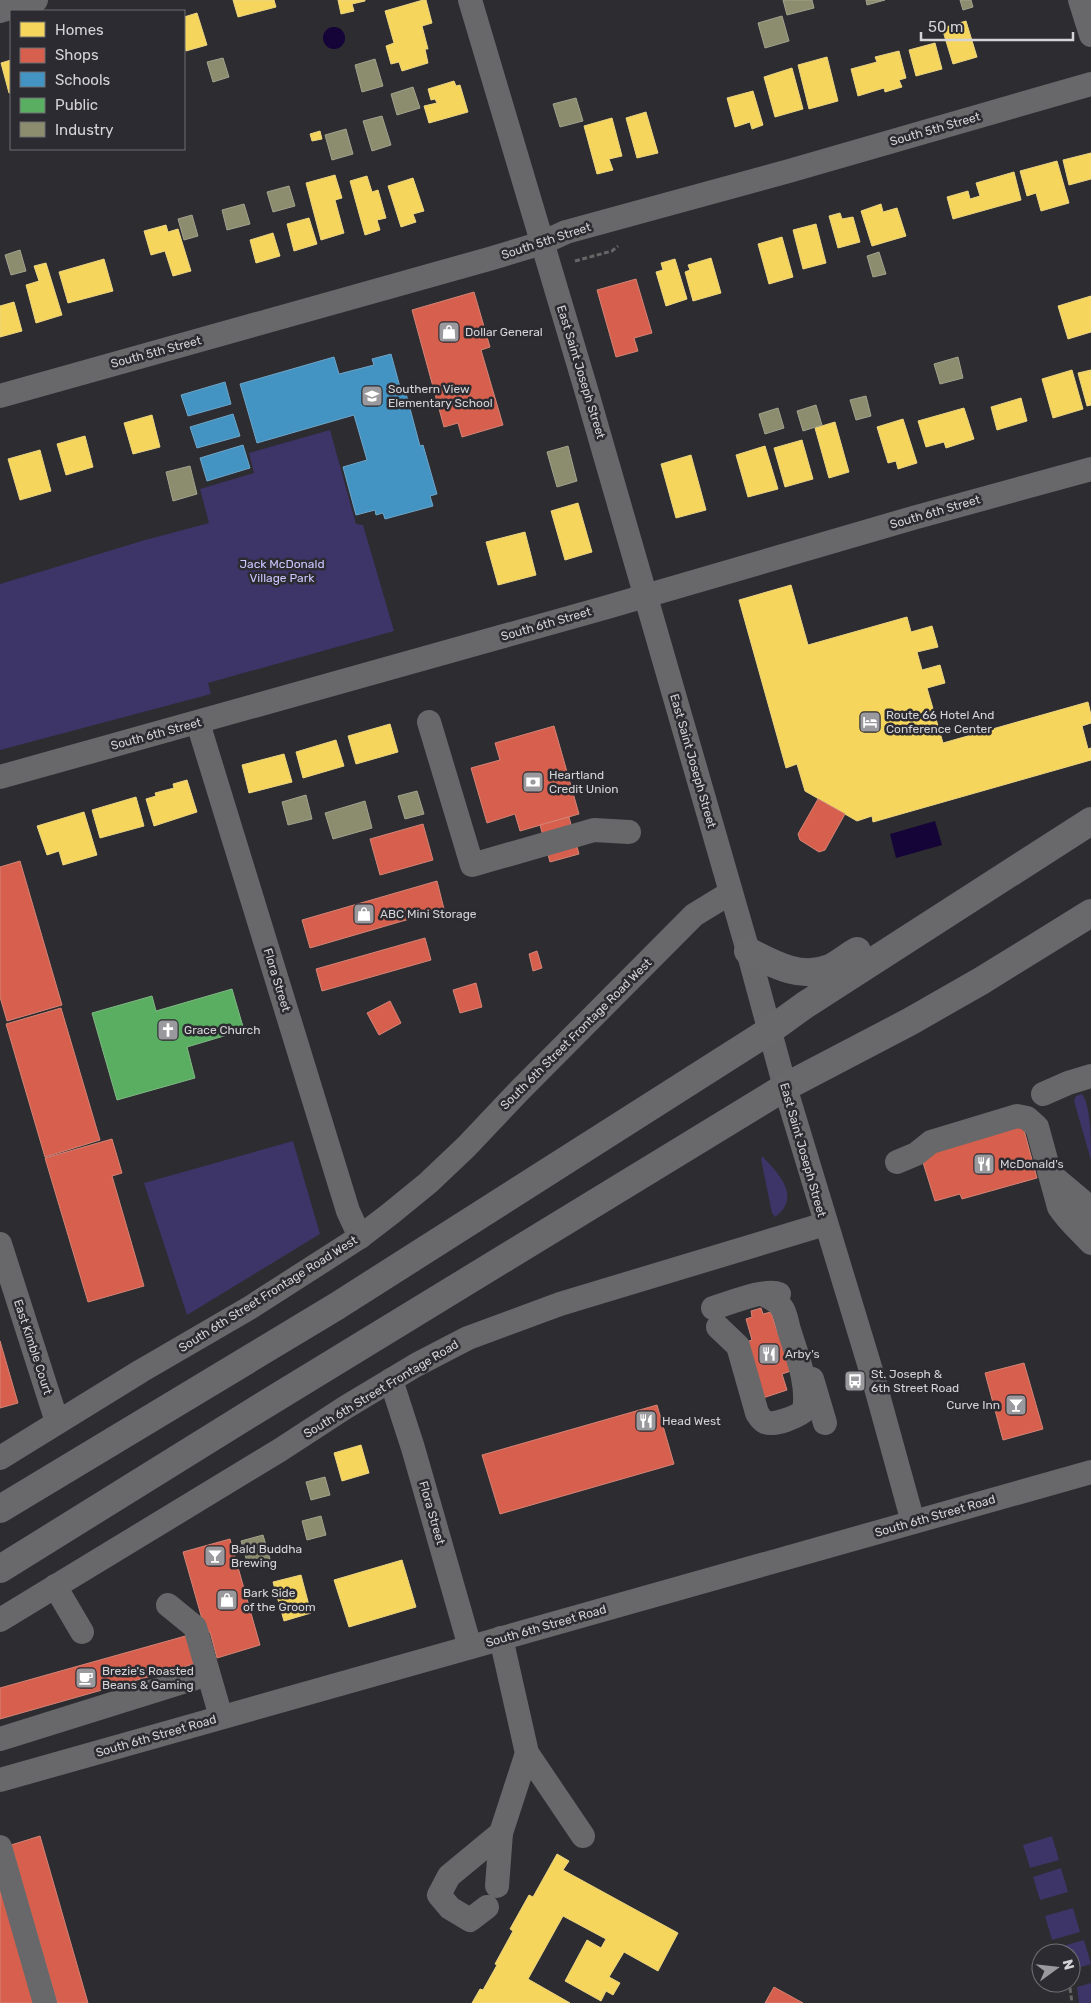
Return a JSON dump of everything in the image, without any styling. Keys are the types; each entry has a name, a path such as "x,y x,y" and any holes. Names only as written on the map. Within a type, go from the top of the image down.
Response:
{"main road":[{"path":"0,1509 337,1306 769,1030 805,1004 1091,821"},
{"path":"748,950 773,963 800,973 817,972 830,968 1011,853 1059,843"},
{"path":"0,1569 261,1406 785,1087 911,1021 981,981 1091,913"},
{"path":"911,1021 1004,989 1091,935"}],"street":[{"path":"0,11 36,0"},
{"name":"East Saint Joseph Street","path":"470,0 646,596 730,893 748,950 785,1087 825,1224 870,1367 913,1522"},
{"path":"1080,0 1091,35"},
{"name":"South 5th Street","path":"0,396 358,296 542,243 566,232 789,172 1091,84"},
{"name":"South 6th Street","path":"0,777 198,723 1091,468"},
{"path":"429,722 472,865 594,830 629,832"},
{"name":"Flora Street","path":"198,723 348,1211 360,1237"},
{"name":"South 6th Street Frontage Road West","path":"0,1458 251,1307 360,1237 428,1183 466,1147 694,915 730,893"},
{"path":"1043,1094 1090,1082"},
{"path":"897,1162 916,1154 931,1142 1017,1116 1028,1118 1037,1127 1059,1207 1066,1219 1080,1230 1091,1243"},
{"path":"1050,1174 1081,1200 1091,1234"},
{"name":"South 6th Street Frontage Road","path":"0,1620 392,1380 468,1338 560,1304 825,1224"},
{"name":"East Kimble Court","path":"0,1244 57,1422"},
{"path":"763,1294 778,1302 783,1308 806,1402 804,1411 799,1415 774,1422 767,1423 762,1420 757,1412 738,1346 716,1318 763,1294 773,1292 781,1295 791,1307 825,1423"},
{"name":"Flora Street","path":"392,1380 470,1647"},
{"name":"South 6th Street Road","path":"0,1780 1091,1472"},
{"path":"55,1586 82,1632"},
{"path":"168,1605 195,1627 220,1717"},
{"path":"501,1638 527,1753 583,1836"},
{"path":"0,1739 208,1674"},
{"path":"501,1833 449,1876 439,1895 450,1908 470,1920 492,1896 501,1833 527,1753"},
{"path":"0,1847 45,2003"}],"path":[{"path":"575,261 612,251 618,246"}],"green space":[{"name":"Jack McDonald Village Park","path":"330,430 356,524 363,525 394,631 208,683 211,694 0,750 0,584 145,540 209,523 200,489 254,473 249,453"},
{"path":"1082,1094 1089,1115 1091,1160 1074,1101 1076,1096"},
{"path":"293,1141 320,1234 187,1315 144,1183"},
{"path":"762,1156 781,1178 787,1194 787,1202 775,1217 772,1213 761,1159"},
{"path":"1052,1836 1059,1860 1030,1868 1023,1845"},
{"path":"1061,1868 1068,1892 1040,1900 1033,1877"},
{"path":"1073,1908 1080,1932 1052,1940 1045,1916"},
{"path":"1084,1940 1091,1964 1081,1967 1081,1943 1074,1943"},
{"path":"1091,1983 1091,2003 1079,2003 1078,1993 1081,1993 1081,1986"}],"shaded area":[{"path":"334,27 342,30 345,38 342,46 334,49 326,46 323,38 326,30"},
{"path":"935,821 942,845 896,858 890,834"}],"building: Homes":[{"path":"233,0 274,0 276,7 238,17"},
{"path":"338,0 365,1 352,4 354,11 341,14"},
{"path":"426,0 432,23 422,26 428,49 425,49 428,63 402,71 399,62 391,64 386,46 394,43 385,11"},
{"path":"197,13 207,45 186,51 185,17"},
{"path":"966,21 977,57 953,64 942,28"},
{"path":"935,43 942,69 916,76 909,50"},
{"path":"899,51 906,78 899,80 902,87 885,92 884,88 858,96 851,69 877,62 875,57"},
{"path":"827,57 838,101 809,109 798,65"},
{"path":"10,60 10,93 9,93 1,63"},
{"path":"792,68 803,109 775,117 764,77"},
{"path":"454,81 456,86 460,85 468,112 429,123 424,106 437,103 435,99 431,100 428,89"},
{"path":"753,91 763,125 752,129 750,122 735,127 727,98"},
{"path":"646,112 658,153 637,158 626,118"},
{"path":"612,118 622,156 609,159 613,170 597,174 584,126"},
{"path":"320,131 322,139 312,141 310,134"},
{"path":"1091,153 1091,179 1069,185 1063,160"},
{"path":"1057,161 1069,203 1041,211 1036,193 1027,196 1020,171"},
{"path":"1014,172 1021,200 953,219 947,197 968,191 970,199 980,196 976,183"},
{"path":"335,175 342,198 335,200 344,233 321,240 306,183"},
{"path":"367,176 372,192 378,190 386,218 377,220 380,230 365,235 350,181"},
{"path":"413,178 424,211 413,214 416,222 401,227 388,186"},
{"path":"881,204 883,212 897,208 906,236 872,246 861,211"},
{"path":"840,213 842,219 853,217 860,242 838,248 829,216"},
{"path":"309,218 317,244 294,251 287,224"},
{"path":"816,224 826,263 803,269 793,230"},
{"path":"166,225 168,232 178,229 191,271 173,276 165,251 151,255 144,231"},
{"path":"273,233 280,256 256,263 250,240"},
{"path":"782,237 793,277 769,284 758,244"},
{"path":"711,258 721,293 693,301 685,272 690,270 688,265"},
{"path":"104,259 113,291 68,303 59,272"},
{"path":"675,259 687,299 666,306 656,272 663,270 661,263"},
{"path":"46,263 62,315 36,323 26,285 39,281 34,266"},
{"path":"1091,296 1091,332 1068,339 1058,306"},
{"path":"14,302 22,331 0,337 0,306"},
{"path":"1072,370 1083,409 1053,418 1042,379"},
{"path":"1091,370 1091,405 1087,406 1078,373"},
{"path":"1021,398 1027,421 997,430 991,407"},
{"path":"964,408 974,439 946,448 944,442 926,447 918,421"},
{"path":"152,415 160,447 133,454 124,423"},
{"path":"903,419 917,463 898,469 896,461 888,463 877,427"},
{"path":"835,422 849,472 829,478 815,428"},
{"path":"85,436 93,467 66,475 57,444"},
{"path":"802,440 813,479 785,487 774,448"},
{"path":"765,446 778,489 748,497 736,455"},
{"path":"40,450 51,491 20,500 8,459"},
{"path":"691,455 706,510 676,518 661,464"},
{"path":"578,503 592,552 565,560 551,511"},
{"path":"525,532 536,575 498,585 486,542"},
{"path":"791,585 808,645 907,617 911,632 932,626 938,647 917,652 922,670 940,665 945,683 927,688 943,743 1088,702 1091,723 1082,726 1088,749 1091,748 1091,760 873,822 872,816 857,821 805,791 797,764 786,768 739,600"},
{"path":"390,724 398,752 356,764 348,736"},
{"path":"336,740 344,766 303,778 296,752"},
{"path":"284,754 292,782 249,793 242,765"},
{"path":"187,780 197,812 154,826 146,799 156,796 155,793 174,788 173,784"},
{"path":"136,797 144,826 100,838 92,810"},
{"path":"84,812 97,855 63,865 59,851 47,855 37,826"},
{"path":"361,1445 369,1473 342,1481 334,1453"},
{"path":"402,1560 416,1607 349,1627 334,1580"},
{"path":"301,1575 311,1613 284,1621 273,1582"},
{"path":"557,1854 569,1861 563,1870 678,1933 658,1971 624,1952 609,1977 620,1983 613,1995 606,1991 601,2001 565,1981 587,1940 601,1948 606,1939 563,1916 528,1979 570,2003 472,2003 480,1989 483,1990 497,1965 495,1964 513,1931 510,1929 529,1895 533,1897"}],"building: Shops":[{"path":"636,279 652,333 634,338 638,351 616,357 597,290"},
{"path":"474,292 490,347 481,350 503,425 462,437 458,423 444,427 412,310"},
{"path":"554,726 579,814 520,831 515,814 487,823 471,768 500,760 495,743"},
{"path":"818,799 845,814 825,850 819,852 800,840 798,834"},
{"path":"569,817 579,854 550,862 540,825"},
{"path":"423,824 433,860 380,875 370,839"},
{"path":"20,861 62,1005 7,1021 0,997 0,867"},
{"path":"437,881 444,909 310,948 302,920"},
{"path":"425,938 431,960 322,991 316,969"},
{"path":"537,951 542,968 533,971 529,954"},
{"path":"476,983 482,1007 460,1013 453,990"},
{"path":"390,1001 401,1023 379,1035 367,1013"},
{"path":"61,1008 100,1140 45,1157 6,1024"},
{"path":"1021,1119 1037,1178 962,1199 960,1194 935,1201 921,1156"},
{"path":"112,1139 122,1173 112,1176 144,1286 88,1302 45,1158"},
{"path":"761,1308 763,1314 771,1312 778,1334 782,1333 791,1371 782,1374 787,1390 763,1398 746,1342 752,1340 746,1319 752,1317 751,1311"},
{"path":"0,1341 18,1403 0,1408"},
{"path":"1024,1363 1043,1429 1003,1440 985,1373"},
{"path":"657,1405 674,1464 500,1514 482,1455"},
{"path":"230,1539 260,1645 217,1658 210,1632 206,1633 183,1552"},
{"path":"189,1635 197,1663 0,1719 0,1688"},
{"path":"40,1836 88,2003 57,2003 11,1845"},
{"path":"0,1882 35,2003 0,2003"},
{"path":"774,1987 803,2003 765,2003"}],"building: Schools":[{"path":"391,354 400,387 404,386 420,446 423,445 437,494 430,496 433,506 385,519 383,513 376,515 375,510 356,515 343,467 367,460 354,415 257,443 240,384 334,357 339,374 374,365 372,359"},
{"path":"225,382 231,404 188,416 181,395"},
{"path":"233,414 240,436 197,448 190,427"},
{"path":"243,445 250,468 207,481 200,458"}],"building: Public":[{"path":"232,989 244,1030 187,1047 195,1078 117,1100 92,1013 152,996 156,1011"}],"building: Industry":[{"path":"783,0 812,0 814,8 787,15"},
{"path":"866,0 885,0 867,5"},
{"path":"960,0 971,0 973,7 963,10"},
{"path":"782,16 789,41 765,48 758,23"},
{"path":"223,58 229,77 213,82 207,62"},
{"path":"375,59 383,86 362,92 355,65"},
{"path":"413,87 420,108 397,115 391,94"},
{"path":"576,98 583,121 560,127 553,104"},
{"path":"382,116 391,145 372,151 363,121"},
{"path":"346,129 353,154 332,160 325,135"},
{"path":"289,186 295,206 273,212 267,192"},
{"path":"244,204 250,224 227,230 222,210"},
{"path":"192,215 198,236 184,240 178,219"},
{"path":"20,250 26,271 11,275 5,255"},
{"path":"879,252 886,274 873,277 867,256"},
{"path":"958,357 963,378 940,384 934,364"},
{"path":"866,396 871,416 856,420 850,400"},
{"path":"816,405 822,425 803,431 797,411"},
{"path":"778,408 784,428 765,434 759,414"},
{"path":"568,446 577,481 557,487 547,452"},
{"path":"190,466 197,494 173,501 166,472"},
{"path":"417,791 424,814 405,819 398,796"},
{"path":"306,795 312,819 288,825 282,802"},
{"path":"365,801 372,828 333,839 325,813"},
{"path":"325,1477 330,1495 311,1500 306,1482"},
{"path":"321,1516 326,1535 307,1540 302,1521"},
{"path":"263,1535 270,1559 248,1565 241,1541"}],"place":[{"name":"Dollar General","path":"449,332"},
{"name":"Southern View Elementary School","path":"372,396"},
{"name":"Route 66 Hotel And Conference Center","path":"870,722"},
{"name":"Heartland Credit Union","path":"533,782"},
{"name":"ABC Mini Storage","path":"364,914"},
{"name":"Grace Church","path":"168,1030"},
{"name":"McDonald's","path":"984,1164"},
{"name":"Arby's","path":"769,1354"},
{"name":"St. Joseph & 6th Street Road","path":"855,1381"},
{"name":"Curve Inn","path":"1016,1405"},
{"name":"Head West","path":"646,1421"},
{"name":"Bald Buddha Brewing","path":"215,1556"},
{"name":"Bark Side of the Groom","path":"227,1600"},
{"name":"Brezie's Roasted Beans & Gaming","path":"86,1678"}]}
